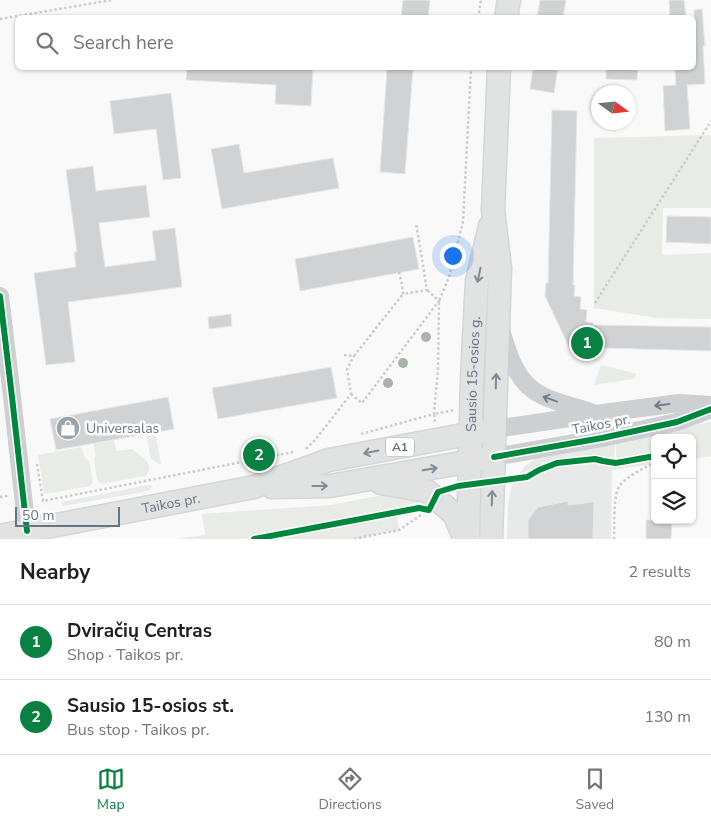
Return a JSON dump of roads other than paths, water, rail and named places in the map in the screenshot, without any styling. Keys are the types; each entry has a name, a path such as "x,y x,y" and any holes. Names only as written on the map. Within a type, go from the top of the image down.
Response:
{"main road":[{"path":"506,15 509,0"},
{"name":"Sausio 15-osios g.","path":"491,539 500,268 493,210 499,70"},
{"name":"Sausio 15-osios g.","path":"466,539 477,281 493,210"},
{"name":"Taikos pr.","path":"0,536 254,487 329,460 495,429"},
{"name":"Taikos pr.","path":"254,487 330,486 494,457"},
{"path":"365,480 427,491 454,514 466,539"}],"street":[{"path":"0,296 27,531"},
{"path":"498,320 508,352 517,372 527,385 539,395 596,414"},
{"name":"Taikos pr.","path":"495,429 678,403 711,405"},
{"name":"Taikos pr.","path":"494,457 602,438 677,422 711,409"}],"place":[{"name":"Dviračių Centras","path":"587,343"},
{"name":"Universalas","path":"68,428"},
{"name":"Sausio 15-osios st.","path":"259,455"}]}
